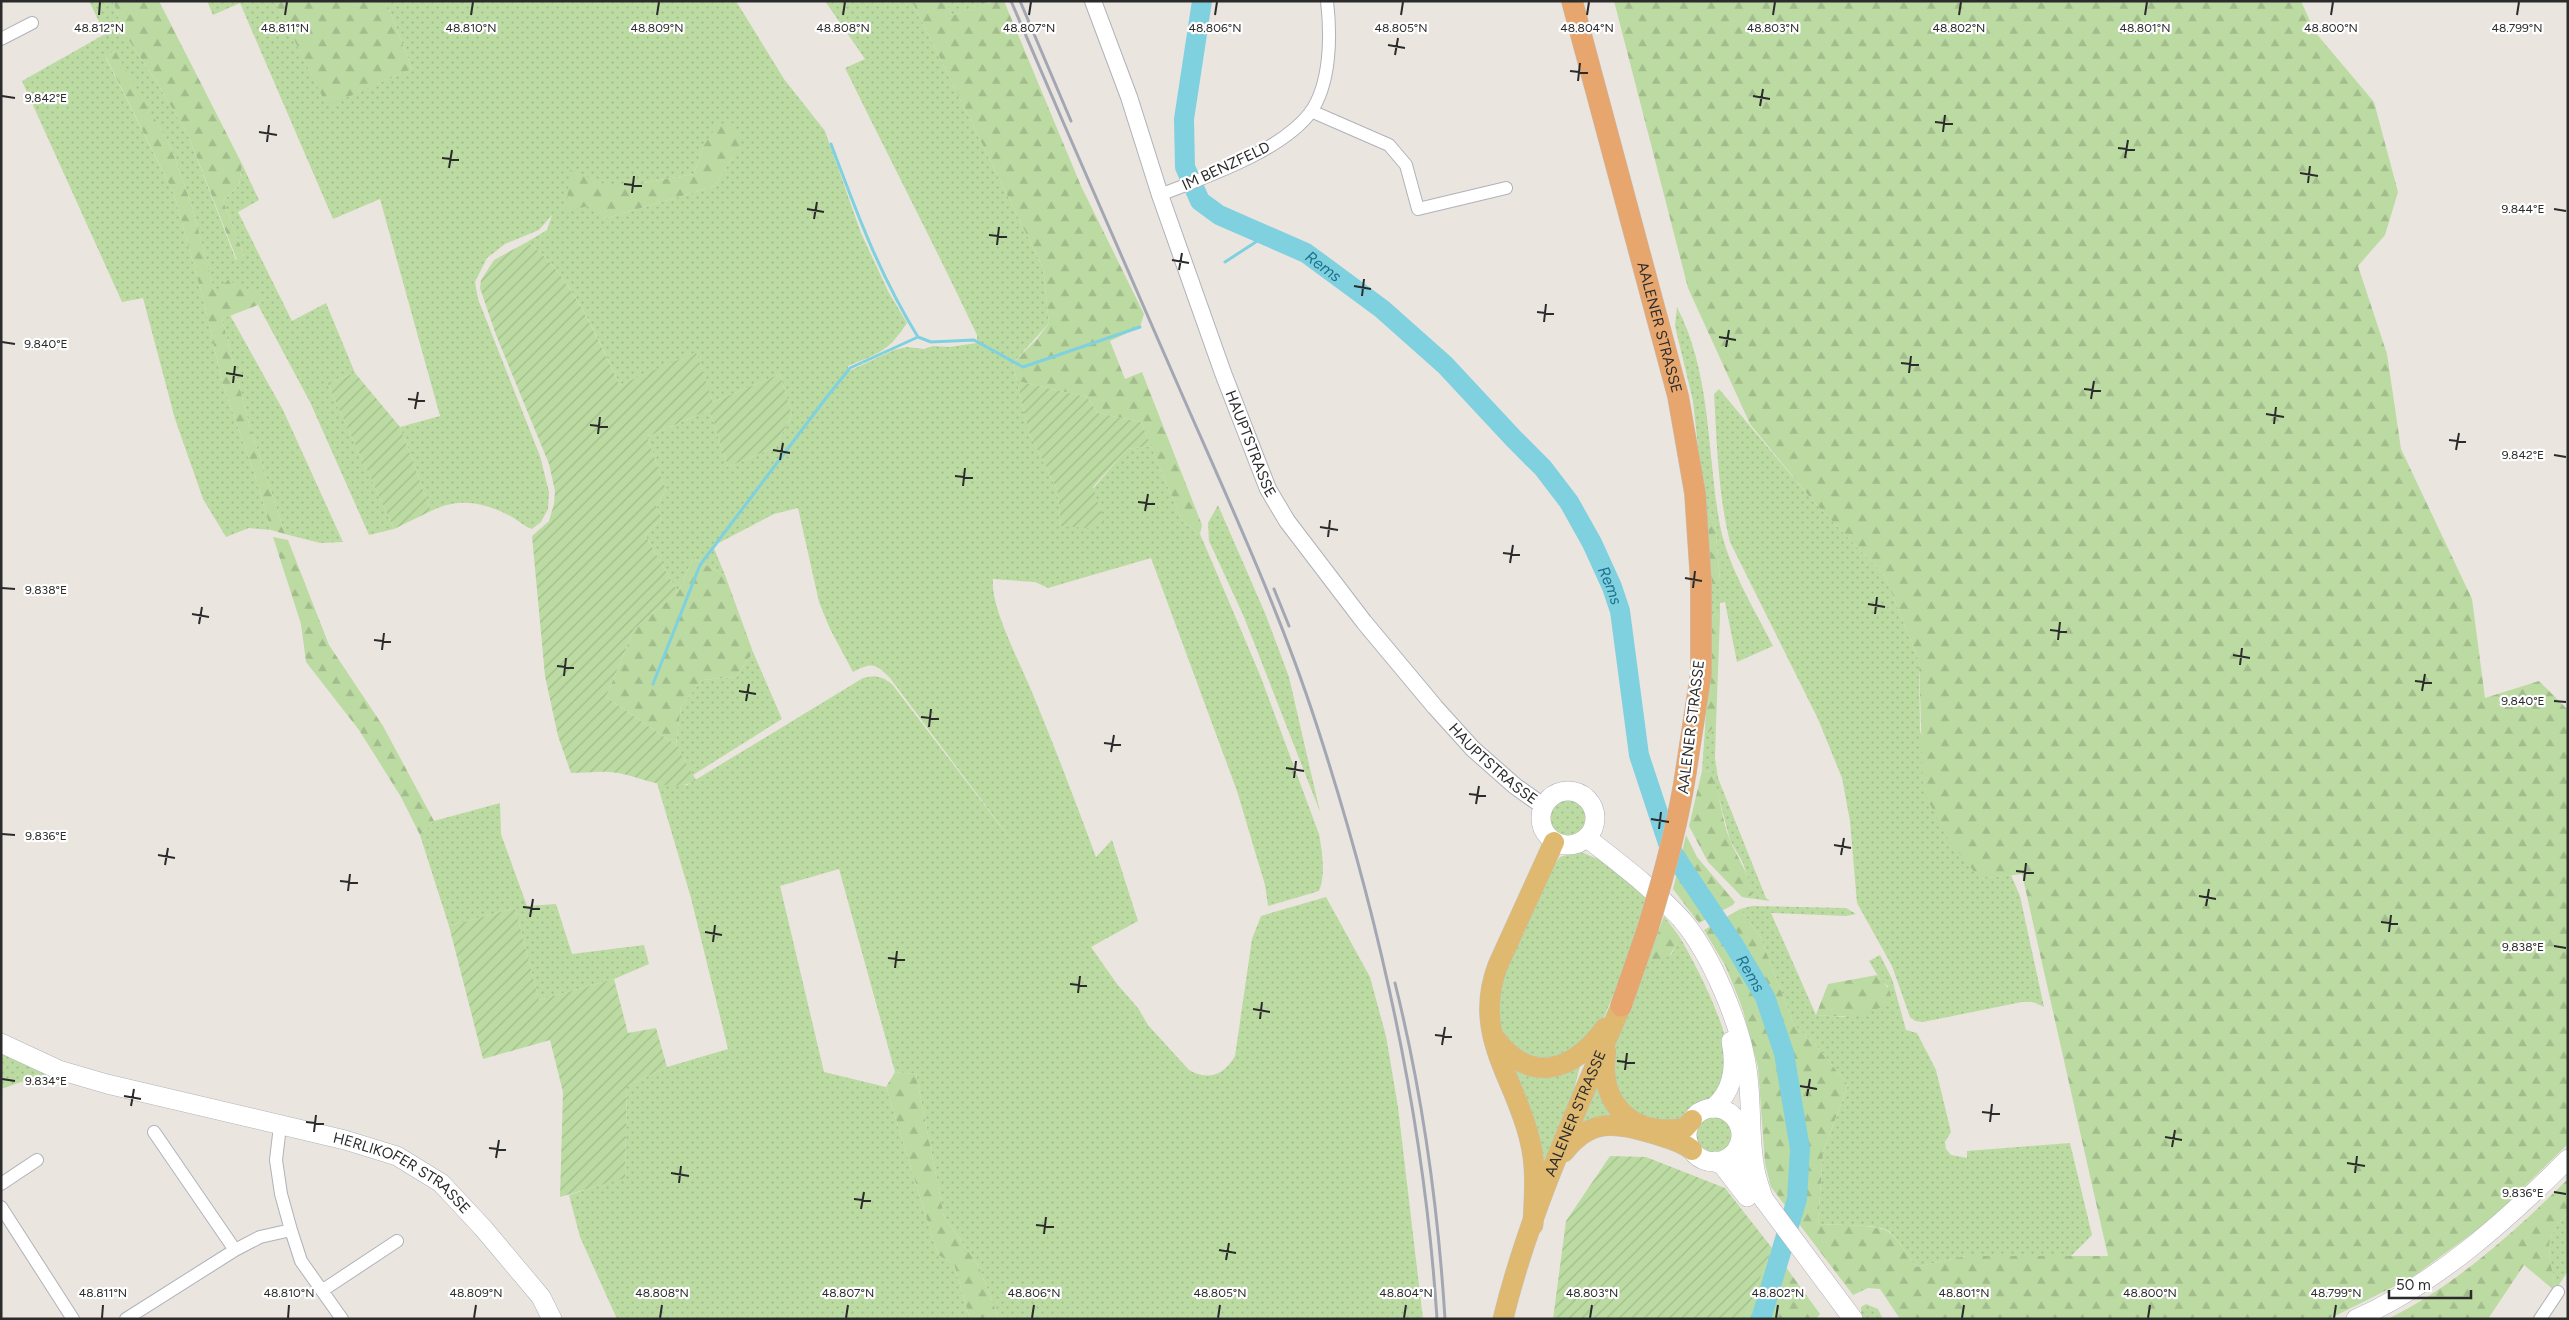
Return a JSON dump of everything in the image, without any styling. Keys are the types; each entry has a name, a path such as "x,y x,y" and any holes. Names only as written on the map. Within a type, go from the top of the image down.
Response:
{"highway":[{"name":"AALENER STRASSE","path":"1572,1 1678,396 1695,493 1701,583 1701,673 1681,803 1666,868 1621,1006"}],"main road":[{"path":"1565,790 1583,794 1589,800 1596,815 1595,823 1587,838 1572,845 1554,842 1543,830 1541,814 1548,798 1565,790"},
{"path":"1587,838 1661,899 1682,921 1701,949 1722,991 1740,1040 1749,1082 1753,1162 1766,1210"},
{"path":"1533,1225 1535,1180 1531,1143 1526,1126 1506,1079 1494,1036 1489,1005 1492,979 1554,842"},
{"path":"1661,899 1702,967 1730,1034 1733,1059 1732,1076 1727,1093 1713,1108"},
{"path":"1494,1036 1515,1059 1529,1066 1544,1068 1559,1066 1573,1061 1585,1051 1621,1006"},
{"name":"AALENER STRASSE","path":"1503,1319 1533,1225 1621,1006"},
{"path":"1609,1035 1605,1077 1610,1098 1616,1108 1632,1120 1662,1128 1685,1128 1702,1111 1713,1108 1726,1110 1738,1123"},
{"path":"1556,1164 1568,1147 1583,1134 1595,1127 1609,1125 1628,1127 1672,1140 1692,1150 1706,1160 1715,1161 1728,1157 1738,1146 1740,1139 1738,1123 1740,1040"},
{"name":"HERLIKOFER STRASSE","path":"1,1044 68,1072 150,1095 345,1140 397,1156 441,1183 483,1228 541,1297 552,1319"},
{"path":"1692,1120 1688,1134 1692,1150"},
{"path":"1738,1146 1742,1166 1766,1210 1808,1269 1839,1319"},
{"path":"2356,1319 2375,1310 2452,1262 2523,1204 2568,1159"},
{"path":"1715,1161 1723,1166 1766,1210"},
{"path":"1808,1269 1853,1319"}],"street":[{"name":"HAUPTSTRASSE","path":"1093,1 1129,97 1160,194 1259,470 1277,506 1364,622 1435,707 1473,749 1515,786 1543,806"},
{"name":"IM BENZFELD","path":"1160,194 1262,152 1280,140 1311,112 1326,72 1329,50 1327,1"},
{"path":"1,39 32,23"},
{"path":"1311,112 1389,145 1406,164 1418,210 1506,188"},
{"path":"280,1126 276,1160 281,1194 291,1230 301,1261 342,1319"},
{"path":"154,1132 234,1250"},
{"path":"1,1184 37,1160"},
{"path":"1,1207 73,1319"},
{"path":"126,1319 234,1250 260,1237 291,1230"},
{"path":"323,1290 397,1241"},
{"path":"2540,1319 2558,1292"}],"green space":[{"path":"89,1 113,1 124,33 156,81 188,135 236,260 244,255 223,201 239,185 242,164 259,200 238,212 292,321 326,303 355,373 327,383 394,529 369,535 310,402 258,305 263,299 215,294 192,206 170,145 114,51 106,58 174,194 204,302 222,382 256,478 271,530 249,528 226,537 203,499 175,419 143,298 122,302 22,81 105,34"},
{"path":"113,1 159,1 242,164 239,185 223,201 244,255 237,260 188,135 156,81 124,33"},
{"path":"207,1 275,1 327,105 412,69 386,1 736,1 784,79 825,131 861,233 888,291 907,323 894,340 882,351 848,366 849,371 894,350 907,347 924,349 933,346 949,347 977,343 977,335 845,68 865,59 825,1 912,1 1043,268 1049,323 1013,363 1028,430 1057,490 1061,526 1127,449 1151,446 1182,521 1200,534 1260,675 1319,834 1323,870 1319,891 1268,906 1265,885 1237,791 1151,558 1048,588 1035,582 993,579 993,591 1008,638 1050,737 1096,857 1112,840 1138,921 1091,947 1117,984 1138,1008 1148,1025 1189,1070 1203,1075 1215,1074 1226,1068 1235,1056 1252,939 1261,916 1326,897 1370,977 1386,1036 1398,1107 1423,1319 999,1319 979,1267 944,1216 916,1074 895,1072 839,869 780,886 824,1072 886,1087 938,1255 954,1264 970,1319 617,1319 580,1237 569,1195 625,1177 627,1086 667,1067 728,1049 691,898 657,783 687,785 863,678 878,677 892,684 1018,849 890,678 881,669 873,666 853,672 830,629 819,602 798,508 774,514 713,546 725,575 693,558 678,592 645,535 662,518 656,506 666,490 647,437 709,410 728,467 775,447 792,415 780,374 713,402 696,353 620,385 592,327 569,287 542,254 527,242 547,230 552,215 539,230 505,244 487,258 475,282 478,299 540,456 549,492 548,509 541,522 532,529 502,512 472,503 452,504 431,511 400,427 440,416 380,199 333,219 240,3 213,15","holes":["703,147 733,156 715,186 604,219 571,171 603,184 637,184 694,174"]},
{"path":"275,1 386,1 412,69 327,106"},
{"path":"912,1 945,1 952,15 996,1 1004,1 1081,186 1144,314 1140,327 1110,341 1125,379 1142,372 1202,525 1200,534 1182,521 1141,422 1098,413 1087,397 1017,381 1013,363 1037,339 1049,323 1043,268"},
{"path":"945,1 987,1 988,4 952,15"},
{"path":"1614,1 2301,1 2315,32 2374,102 2398,192 2385,235 2358,266 2387,354 2401,449 2472,599 2485,698 2539,681 2568,710 2568,1144 2488,1222 2411,1278 2329,1319 1900,1319 1880,1289 1868,1288 1853,1295 1771,1187 1765,1164 1758,1067 1742,1007 1726,967 1704,930 1740,909 1760,936 1794,1025 1814,1043 1848,1085 1823,1152 1818,1224 1867,1226 1885,1230 1897,1241 1916,1267 1966,1256 2108,1256 2022,874 1980,879 1946,836 1923,790 1919,661 1885,576 1813,501 1750,424 1688,288"},
{"path":"115,51 170,145 192,206 215,293 229,279 244,292 260,291 263,299 258,305 222,319 249,424 285,534 271,530 256,478 222,382 204,302 174,194 106,57"},
{"path":"734,123 743,151 733,156 715,186 604,219 593,205 566,211 570,170 604,184 637,184 694,174 703,147 718,124"},
{"path":"527,242 542,254 569,288 592,327 620,385 696,352 713,402 780,374 792,415 775,447 728,467 709,410 647,437 666,490 656,506 662,518 645,535 678,592 634,629 606,697 676,745 696,780 686,784 676,786 665,785 610,772 571,773 558,736 545,676 532,536 549,521 554,504 555,491 549,464 496,335 480,288 481,280 494,260"},
{"path":"1677,307 1688,332 1702,385 1715,493 1723,536 1734,569 1773,646 1737,662 1725,602 1720,603 1720,616 1716,613 1709,623 1710,585 1720,580 1715,521 1711,514 1706,521 1693,401 1675,326"},
{"path":"230,315 283,410 343,542 320,543 285,534 249,424 222,319"},
{"path":"355,373 400,427 431,511 394,529 327,383"},
{"path":"1017,381 1087,397 1098,413 1141,422 1151,446 1127,449 1093,487 1104,522 1088,528 1061,526 1057,490 1028,430"},
{"path":"1719,389 1813,501 1885,576 1919,661 1920,731 1980,879 2011,875 2020,896 2044,1007 2033,1002 2022,1002 1923,1022 1915,1021 1910,1017 1892,966 1857,903 1850,821 1842,778 1818,719 1730,542 1720,487 1717,450 1714,394"},
{"path":"1218,505 1265,613 1289,677 1320,812 1244,617 1209,541 1208,523"},
{"path":"1711,514 1715,521 1720,580 1714,588 1710,585 1706,521"},
{"path":"273,537 288,540 329,645 383,726 434,821 420,835 401,797 359,730 306,662 301,624"},
{"path":"693,558 725,575 753,652 736,677 702,680 681,706 676,745 606,697 634,629 678,592"},
{"path":"1716,613 1720,616 1716,725 1708,733 1705,729 1709,623"},
{"path":"753,652 782,719 693,775 676,745 681,706 702,680 736,677"},
{"path":"1716,725 1715,758 1718,778 1766,898 1770,901 1748,898 1752,893 1743,863 1730,840 1712,772 1702,771 1705,729 1708,733"},
{"path":"1702,771 1712,772 1727,832 1751,886 1752,894 1748,898 1742,897 1708,862 1689,826"},
{"path":"1573,798 1580,801 1586,807 1589,818 1588,826 1580,835 1573,838 1565,838 1558,835 1550,826 1549,814 1552,807 1561,799"},
{"path":"500,803 501,834 527,906 556,904 572,954 644,945 649,964 614,979 539,1000 515,908 449,926 420,835 434,821"},
{"path":"1686,835 1697,857 1735,902 1733,905 1699,923 1673,889"},
{"path":"1579,851 1600,860 1648,899 1638,936 1602,1022 1593,1036 1554,1061 1524,1055 1503,1033 1498,1018 1500,980 1543,882 1560,857"},
{"path":"1752,906 1846,908 1856,914 1846,916 1771,913 1816,1015 1844,1017 1889,987 1881,981 1869,961 1880,955 1892,979 1906,1030 1917,1033 1936,1070 1951,1132 1945,1142 1946,1149 1951,1155 1967,1158 1967,1151 2070,1143 2092,1235 2071,1256 1966,1256 1916,1267 1897,1240 1885,1229 1867,1226 1818,1224 1823,1152 1848,1085 1814,1043 1794,1025 1760,936 1740,909"},
{"path":"515,908 539,1000 614,979 628,1033 656,1028 667,1067 627,1086 625,1178 560,1197 563,1092 550,1040 483,1059 449,926"},
{"path":"1664,916 1679,936 1672,952 1666,958 1648,959"},
{"path":"1679,936 1694,962 1719,1017 1725,1035 1728,1063 1716,1096 1694,1107 1680,1120 1647,1122 1618,1101 1611,1055 1648,959 1672,954"},
{"path":"1877,975 1889,990 1890,1002 1880,1008 1854,1016 1816,1015 1828,984"},
{"path":"1,1051 49,1073 45,1082 24,1081 1,1089"},
{"path":"1582,1058 1574,1090 1539,1175 1506,1067"},
{"path":"895,1072 916,1074 944,1216 979,1267 999,1319 970,1319 954,1264 938,1255 886,1087"},
{"path":"1597,1075 1619,1119 1578,1130"},
{"path":"1714,1113 1729,1119 1735,1134 1729,1149 1714,1155 1699,1149 1693,1134 1699,1119"},
{"path":"1610,1156 1646,1157 1725,1188 1772,1248 1744,1319 1553,1319 1566,1221"},
{"path":"2568,1179 2568,1213 2553,1233 2549,1249 2555,1291 2524,1265 2488,1319 2388,1319 2437,1291 2460,1274 2527,1219"},
{"path":"2568,1213 2568,1271 2555,1291 2549,1249 2550,1241 2559,1223"},
{"path":"1772,1248 1820,1314 1816,1319 1744,1319"},
{"path":"1866,1304 1878,1309 1883,1319 1861,1319 1861,1307"}],"waterway":[{"name":"Rems","path":"1202,1 1184,119 1185,167 1200,201 1219,215 1306,253 1382,309 1445,365 1543,468 1569,502 1592,543 1612,587 1620,611 1639,755 1670,849 1734,945 1765,997 1784,1053 1800,1149 1797,1199 1761,1319"},
{"path":"831,144 880,267 918,337"},
{"path":"1225,262 1265,236"},
{"path":"653,684 700,565 850,368 918,337 931,342 974,340 1023,367 1140,327"}],"railway":[{"path":"1011,1 1254,560 1287,641 1316,723 1360,869 1395,1017 1410,1092 1421,1167 1431,1243 1437,1319"},
{"path":"1020,1 1071,121"},
{"path":"1274,589 1289,626"},
{"path":"1395,983 1405,1024 1428,1150 1438,1234 1445,1319"}]}
